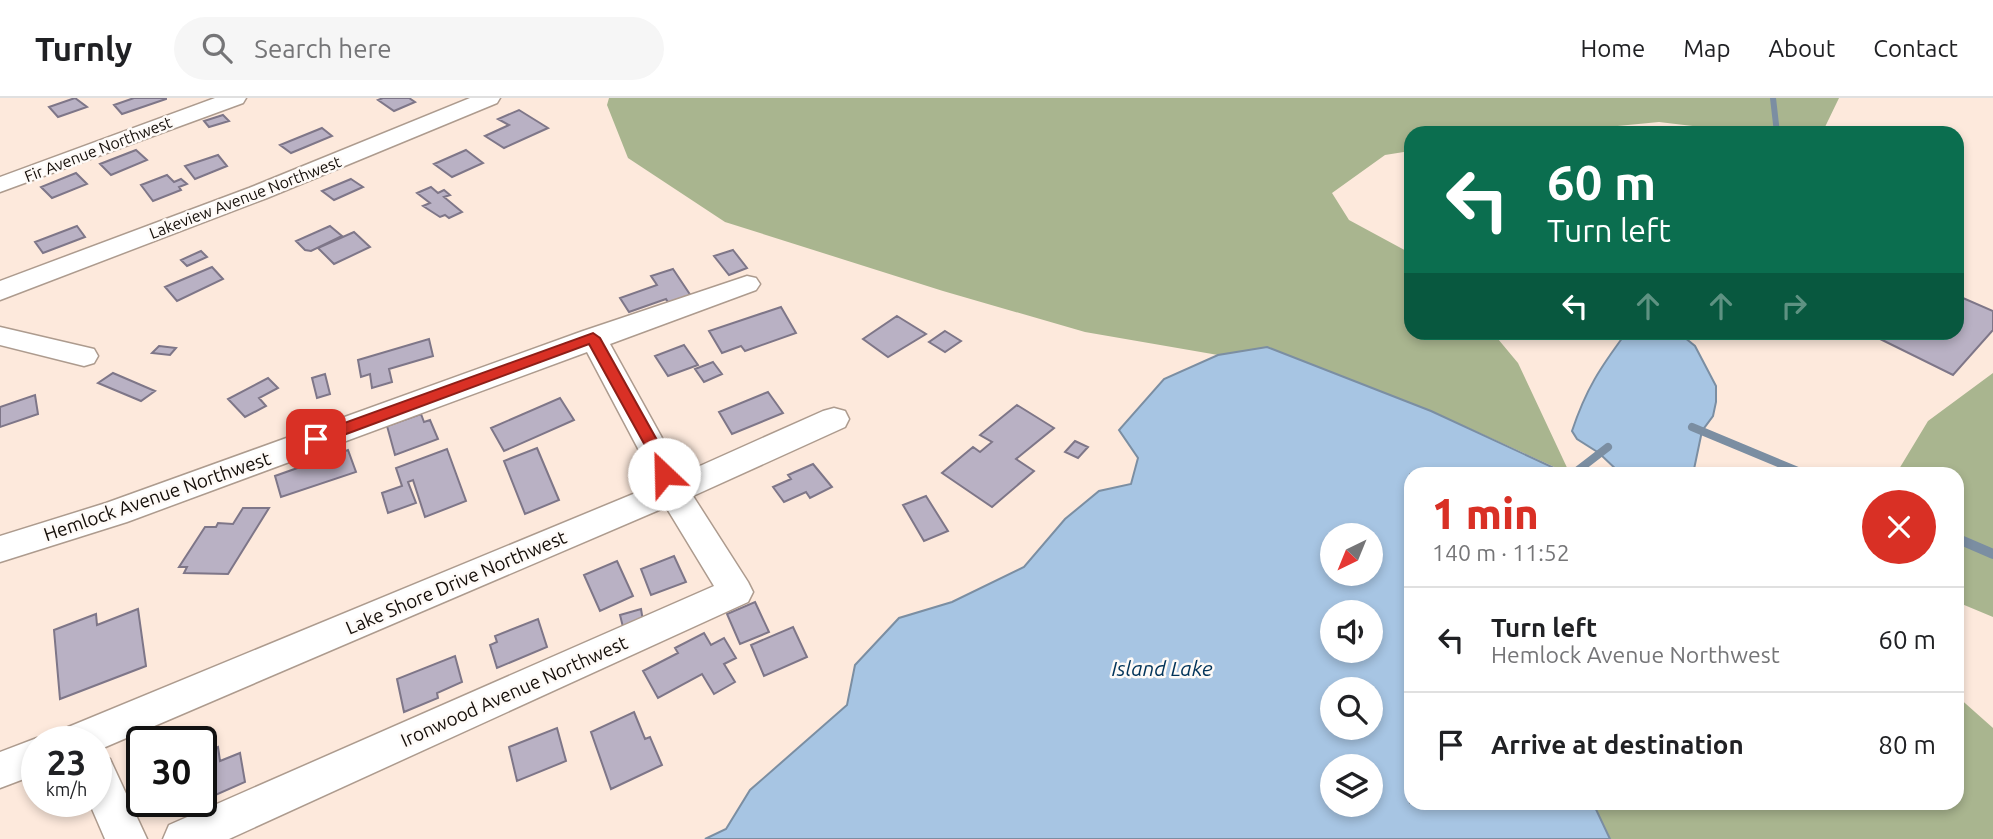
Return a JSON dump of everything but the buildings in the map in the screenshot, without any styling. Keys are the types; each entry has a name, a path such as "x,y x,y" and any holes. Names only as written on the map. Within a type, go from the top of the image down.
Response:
{"street":[{"name":"Fir Avenue Northwest","path":"0,185 235,98"},
{"name":"Lakeview Avenue Northwest","path":"0,291 258,193 489,98"},
{"name":"Hemlock Avenue Northwest","path":"0,549 115,513 747,284"},
{"path":"0,336 84,356"},
{"path":"593,338 660,458 673,491"},
{"name":"Lake Shore Drive Northwest","path":"112,726 673,491 834,419"},
{"name":"Ironwood Avenue Northwest","path":"184,839 736,592 673,491"},
{"path":"0,770 21,763"},
{"path":"112,809 125,839"}],"green space":[{"path":"609,98 1839,98 1825,126 1693,126 1659,122 1618,126 1404,126 1404,152 1385,155 1332,193 1349,220 1404,250 1404,340 1499,340 1518,363 1567,467 1555,467 1431,411 1267,347 1218,355 1085,332 943,291 725,222 628,158 607,105"},
{"path":"1993,373 1993,617 1964,605 1964,467 1900,467 1928,421"},
{"path":"1964,702 1993,728 1993,839 1610,839 1596,810 1964,810"}],"water":[{"path":"1621,340 1688,340 1695,346 1716,386 1716,402 1713,416 1702,431 1694,467 1614,467 1599,453 1577,439 1572,431 1594,379"},
{"name":"Island Lake","path":"1267,347 1431,411 1552,467 1404,467 1404,810 1596,810 1610,839 705,839 726,829 750,790 847,705 855,665 899,618 952,602 1024,567 1065,519 1099,491 1131,484 1138,458 1119,430 1164,379 1218,355"}],"waterway":[{"path":"1773,98 1776,126"},
{"path":"1692,427 1788,467"},
{"path":"1582,467 1608,447"},
{"path":"1964,541 1993,554"}],"route":[{"path":"316,439 593,338 660,458 664,474"}]}
